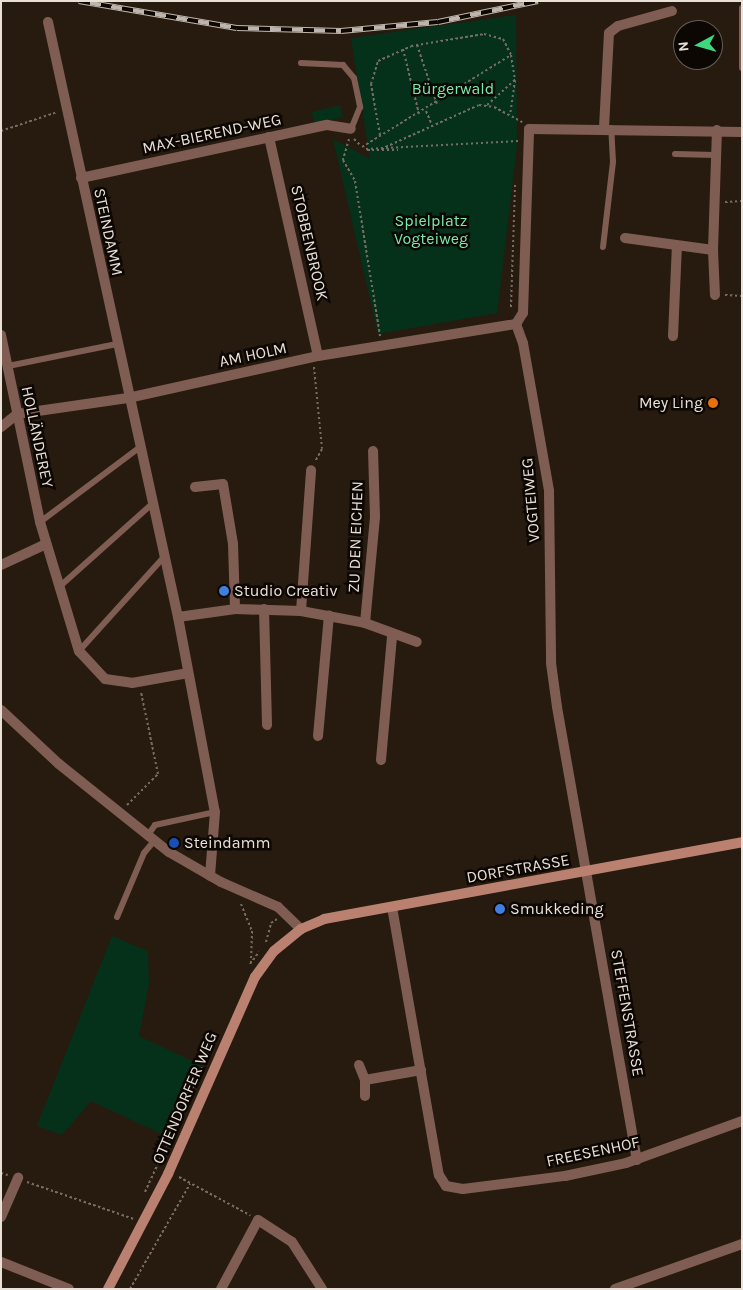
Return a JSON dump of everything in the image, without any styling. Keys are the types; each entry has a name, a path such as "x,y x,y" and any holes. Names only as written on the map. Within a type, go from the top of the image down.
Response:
{"main road":[{"name":"DORFSTRASSE","path":"301,929 324,919 742,842"},
{"name":"OTTENDORFER WEG","path":"108,1289 175,1158 255,977 274,952 301,929"}],"street":[{"path":"607,128 610,33 618,26 672,11"},
{"name":"STEINDAMM","path":"48,22 128,398 178,617 215,812 210,876"},
{"name":"MAX-BIEREND-WEG","path":"81,178 327,125 351,129"},
{"path":"516,324 523,313 529,129 607,128 742,132"},
{"path":"715,295 713,250 717,130"},
{"name":"STOBBENBROOK","path":"269,138 315,357"},
{"path":"625,238 713,250"},
{"path":"673,336 677,246"},
{"name":"AM HOLM","path":"17,414 128,398 315,357 516,324"},
{"name":"VOGTEIWEG","path":"516,324 523,343 549,491 551,663 588,871"},
{"name":"HOLLÄNDEREY","path":"1,335 40,522 57,589 79,651 105,679 139,682 188,673"},
{"path":"1,427 17,414"},
{"name":"ZU DEN EICHEN","path":"365,624 375,517 373,451"},
{"path":"301,611 311,470"},
{"path":"195,487 223,484 233,544 234,609"},
{"path":"1,565 46,544"},
{"path":"178,617 234,609 301,611 365,624 392,636 417,642"},
{"path":"264,609 266,725"},
{"path":"318,736 329,616"},
{"path":"381,760 392,636"},
{"path":"1,710 119,812 152,838 210,876 278,907 301,929"},
{"name":"STEFFENSTRASSE","path":"588,871 637,1160"},
{"path":"365,1080 421,1070 392,907"},
{"path":"359,1065 365,1080 365,1096"},
{"name":"FREESENHOF","path":"421,1070 439,1175 446,1186 463,1189 565,1176 637,1160 742,1121"},
{"path":"1,1217 18,1178"},
{"path":"221,1289 258,1220 292,1242 322,1289"},
{"path":"615,1289 742,1244"},
{"path":"1,1262 69,1289"}],"lane":[{"path":"742,8 742,68"},
{"path":"301,64 343,65 354,78 360,107 351,129"},
{"path":"603,247 613,162 607,128"},
{"path":"676,154 716,155"},
{"path":"8,366 117,344"},
{"path":"40,522 139,448"},
{"path":"57,589 152,504"},
{"path":"79,651 163,558"},
{"path":"117,917 152,838 155,825 215,812"}],"path":[{"path":"380,135 371,71 387,54 417,46 493,34 503,39 511,55 515,80 510,115"},
{"path":"417,46 437,104"},
{"path":"403,49 419,114"},
{"path":"362,147 380,135 426,111 511,55"},
{"path":"381,149 432,125 487,105 515,80"},
{"path":"487,105 510,115 529,129"},
{"path":"1,130 66,109"},
{"path":"426,111 432,125"},
{"path":"351,129 362,147 366,149 381,153 400,149"},
{"path":"351,129 343,160 355,181 382,345"},
{"path":"366,149 400,149 529,140"},
{"path":"715,203 742,201"},
{"path":"715,295 742,296"},
{"path":"311,470 322,449 315,357"},
{"path":"119,812 158,774 139,682"},
{"path":"233,887 252,931 251,962"},
{"path":"175,1158 179,1161 178,1177 258,1220"},
{"path":"1,1173 134,1218"},
{"path":"130,1289 190,1184"}],"green space":[{"path":"516,15 517,146 497,313 378,334 333,139 370,159 351,38"},
{"path":"340,105 343,117 315,124 312,112"},
{"path":"112,936 148,951 149,984 139,1036 201,1065 168,1137 91,1101 62,1135 37,1126"}],"railway":[{"path":"79,1 237,28 341,31 438,22 538,1"}],"place":[{"name":"Mey Ling","path":"713,403"},
{"name":"Studio Creativ","path":"224,591"},
{"name":"Steindamm","path":"174,843"},
{"name":"Smukkeding","path":"500,909"}],"park label":[{"name":"Bürgerwald","path":"453,89"},
{"name":"Spielplatz Vogteiweg","path":"431,230"}]}
